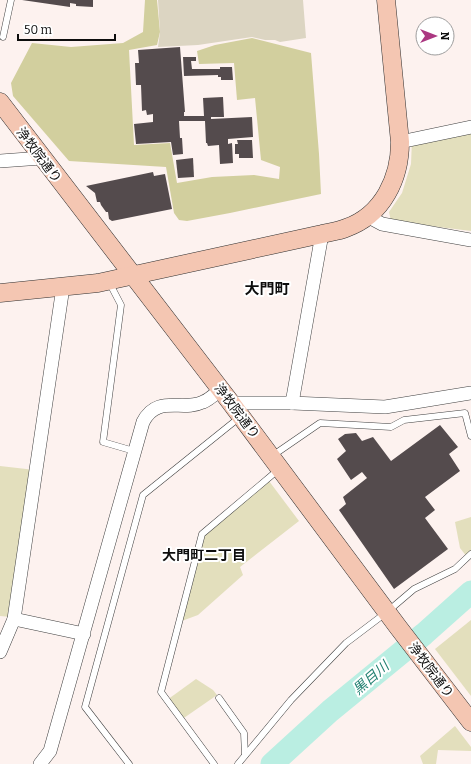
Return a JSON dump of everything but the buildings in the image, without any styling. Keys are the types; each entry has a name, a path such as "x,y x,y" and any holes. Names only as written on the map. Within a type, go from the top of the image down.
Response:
{"street":[{"path":"0,293 63,287 133,276 347,228 367,216 386,196 393,184 399,162 400,142 386,0"},
{"name":"浄牧院通り","path":"0,102 231,403 471,722"},
{"path":"400,142 471,127"},
{"path":"0,161 42,158"},
{"path":"367,216 382,224 471,240"},
{"path":"292,403 322,234"},
{"path":"0,652 14,619 63,287"},
{"path":"40,764 50,751 134,451 143,422 150,412 166,405 197,404 203,402 292,403 385,407 471,393"},
{"path":"14,619 84,634"}],"lane":[{"path":"3,37 11,0"},
{"path":"108,281 121,305 102,442 134,451"},
{"path":"129,764 86,707 143,495 231,403"},
{"path":"214,764 161,692 202,534 320,423 391,427 404,420 465,414 471,436"},
{"path":"238,764 291,700 346,643 387,612 414,588 455,569 471,554"},
{"path":"219,698 244,733 245,756"}],"shaded area":[{"path":"145,0 157,0 160,32 157,45 129,50 134,145 170,143 177,183 212,177 254,175 279,179 280,167 261,160 255,98 237,100 234,63 199,64 197,51 215,45 252,38 311,53 321,194 187,221 179,220 174,213 166,167 69,161 13,96 11,83 32,43 71,47 123,43 143,32"},
{"path":"158,0 303,0 306,38 280,42 252,37 198,45 158,47 160,32"},
{"path":"471,129 471,231 391,221 389,212 402,193 411,164 412,140"},
{"path":"0,466 35,470 11,617 0,616"},
{"path":"269,481 299,521 240,567 243,575 198,615 179,622 202,534"},
{"path":"471,517 471,554 467,557 460,548 455,522"},
{"path":"471,620 471,696 435,649"},
{"path":"196,679 213,690 217,695 181,720 167,700"},
{"path":"455,726 471,747 471,751 438,750 436,764 423,764 420,756"}],"waterway":[{"name":"黒目川","path":"272,764 330,711 424,634 471,592"}],"district":[{"name":"大門町","path":"267,289"},
{"name":"大門町二丁目","path":"204,555"}]}
